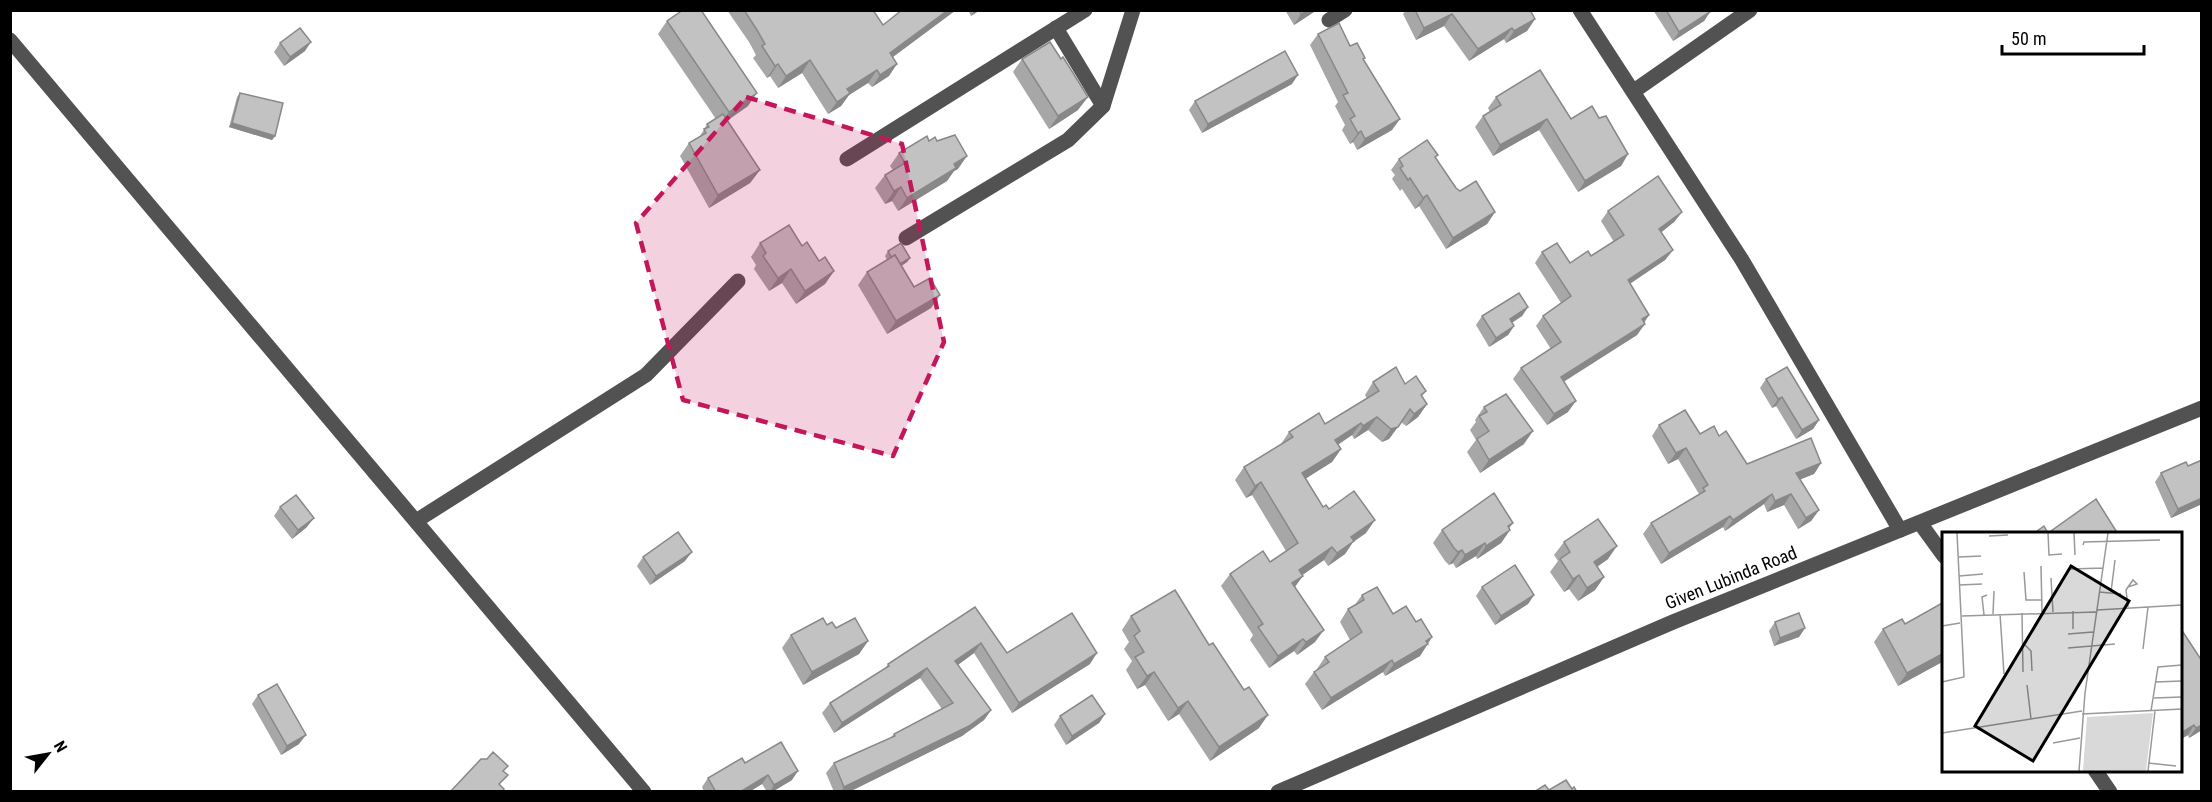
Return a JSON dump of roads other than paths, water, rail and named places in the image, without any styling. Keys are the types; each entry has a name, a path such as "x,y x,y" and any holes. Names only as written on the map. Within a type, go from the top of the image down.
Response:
{"street":[{"path":"846,159 941,102 1085,10"},
{"path":"906,238 1068,140 1103,106 1133,10"},
{"path":"1329,20 1346,10"},
{"path":"1580,10 1760,291 1900,530"},
{"path":"1634,91 1750,10"},
{"path":"1056,28 1103,106"},
{"path":"10,40 644,792"},
{"path":"416,521 646,375 738,281"},
{"name":"Given Lubinda Road","path":"1278,792 1673,622 2202,408"},
{"path":"1920,523 1942,553"},
{"path":"2097,772 2110,792"}]}
